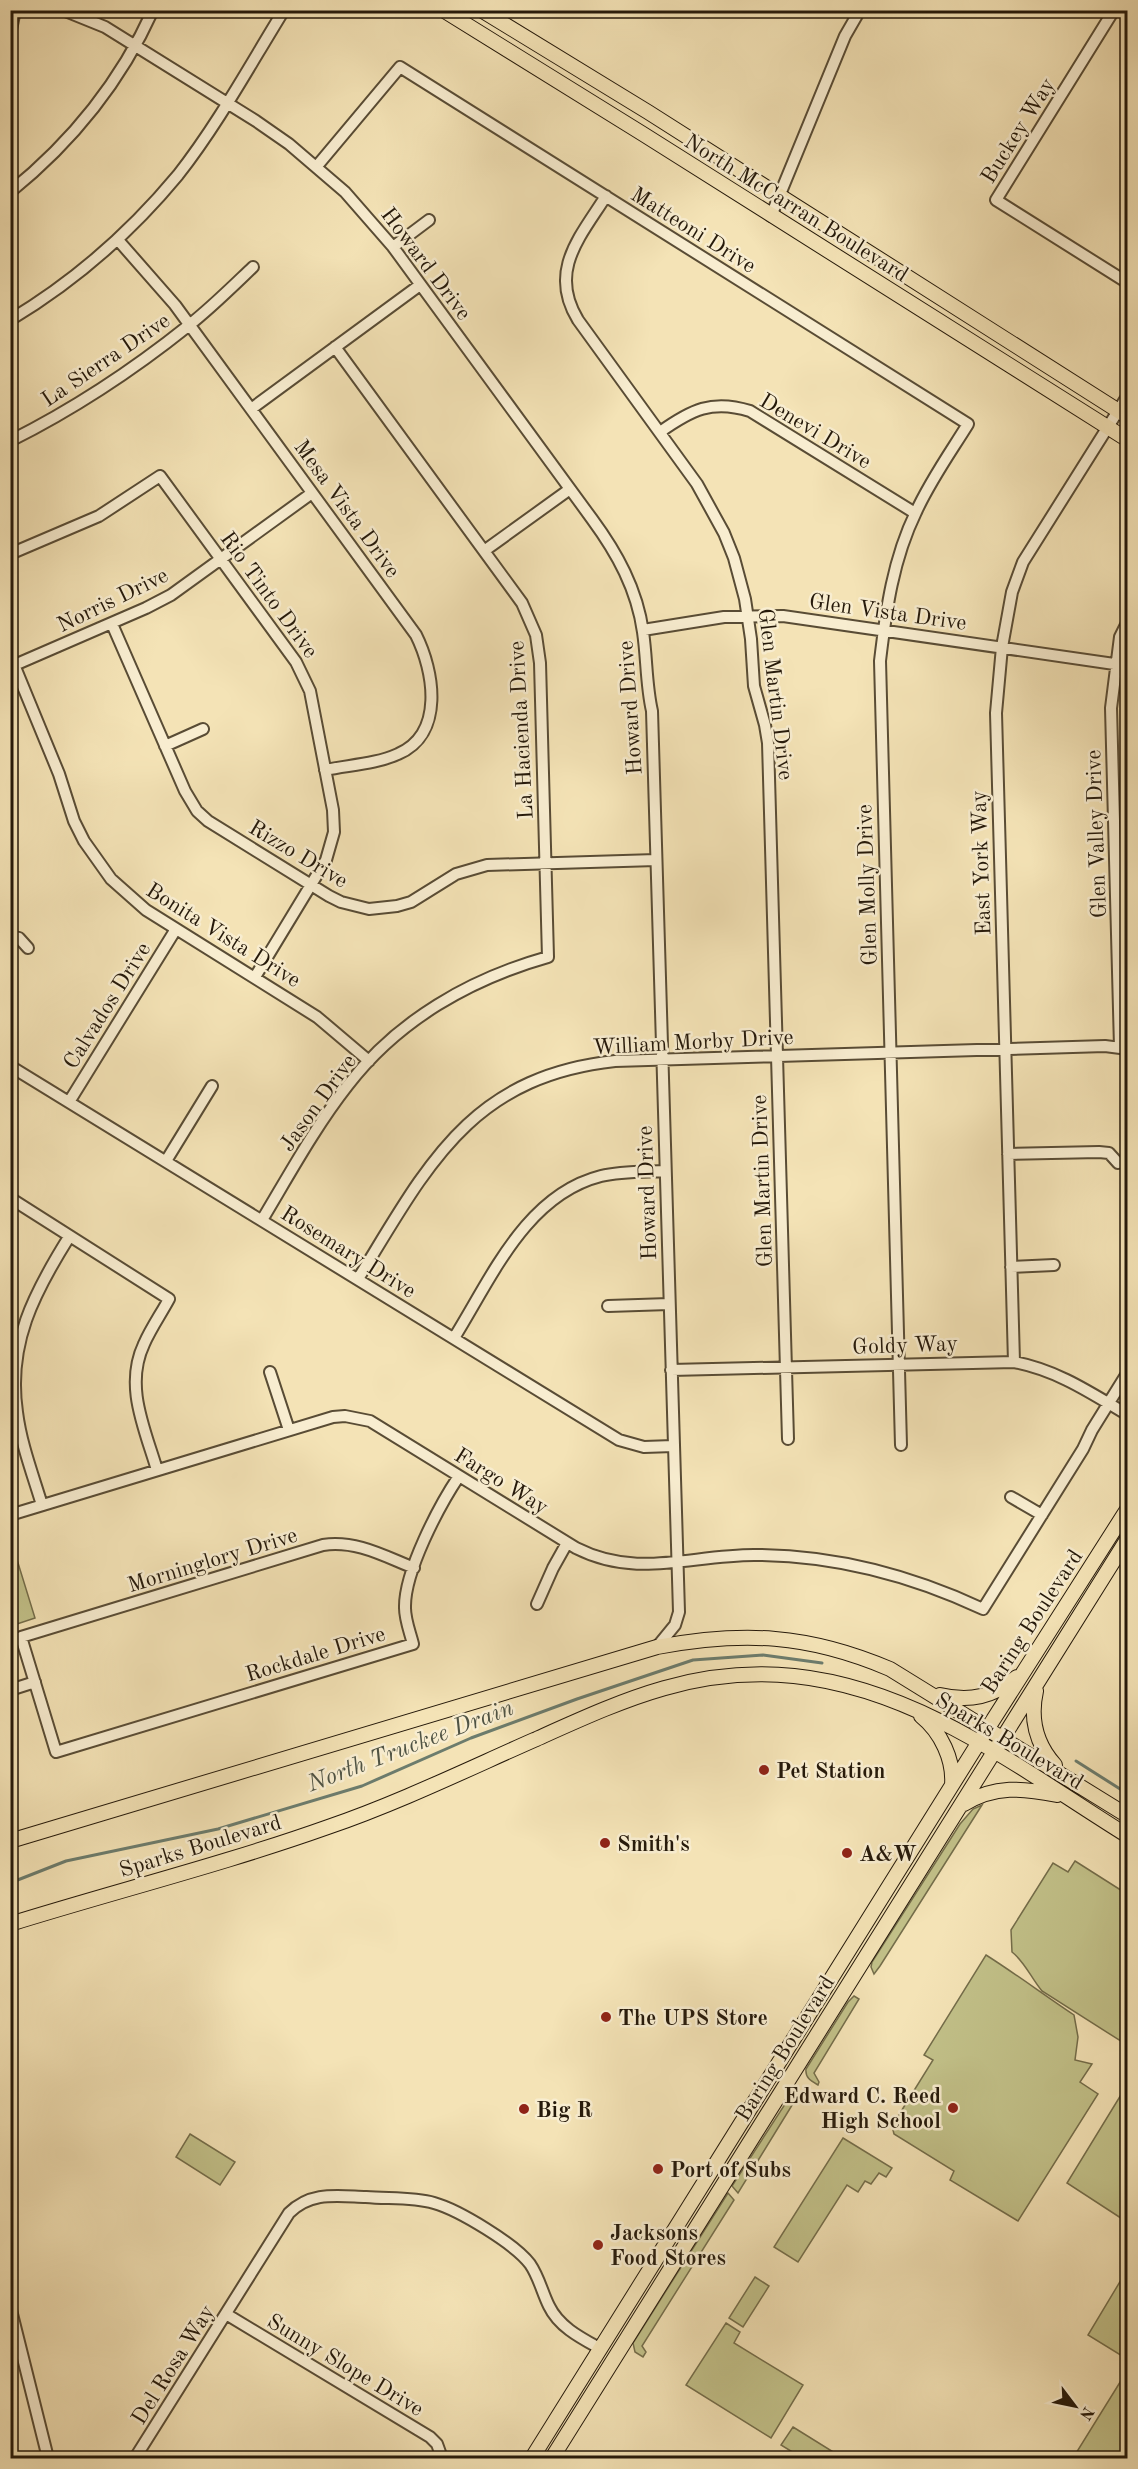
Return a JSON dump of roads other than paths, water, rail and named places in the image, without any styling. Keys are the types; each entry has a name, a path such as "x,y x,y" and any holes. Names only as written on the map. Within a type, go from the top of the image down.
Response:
{"main road":[{"name":"North McCarran Boulevard","path":"443,10 1128,440"},
{"name":"North McCarran Boulevard","path":"481,10 648,112 1123,414"},
{"name":"Baring Boulevard","path":"532,2458 952,1785 1128,1508"},
{"name":"Baring Boulevard","path":"552,2458 1128,1538"},
{"name":"Sparks Boulevard","path":"10,1841 657,1647 703,1638 733,1637 766,1637 812,1643 867,1659 929,1692 1128,1816"},
{"path":"929,1692 954,1698 981,1697 996,1692 1027,1668"},
{"path":"1042,1675 1033,1706 1035,1729 1040,1744 1063,1775"},
{"name":"Sparks Boulevard","path":"10,1924 329,1827 622,1700 676,1684 723,1676 795,1676 848,1686 890,1698 979,1742 1128,1836"},
{"path":"910,1707 927,1720 938,1734 952,1766 952,1785"},
{"path":"959,1807 977,1796 1007,1789 1065,1797"},
{"path":"601,2349 615,2358"}],"street":[{"path":"10,35 15,10"},
{"name":"Howard Drive","path":"63,10 105,27 227,103 289,144 345,192 393,247 570,489 621,563 631,585 643,630 647,688 652,711 679,1612 675,1625 657,1647"},
{"path":"10,192 51,157 107,92 137,46 153,10"},
{"path":"10,320 67,283 118,240 155,202 179,173 227,103 284,10"},
{"path":"771,216 845,36 860,10"},
{"name":"Buckey Way","path":"1114,10 996,200 1128,283"},
{"name":"Matteoni Drive","path":"317,166 400,67 968,424"},
{"name":"Glen Martin Drive","path":"606,196 571,251 565,274 567,299 578,320 697,484 724,533 737,568 748,615 754,686 768,743 788,1439"},
{"path":"393,247 429,220"},
{"name":"Mesa Vista Drive","path":"118,240 151,275 251,409 416,634 425,657 432,698 429,721 424,732 408,749 388,758 325,770"},
{"name":"La Sierra Drive","path":"10,441 85,400 189,325 253,267"},
{"path":"251,409 420,285"},
{"name":"La Hacienda Drive","path":"335,347 522,603 530,619 539,651 548,957"},
{"name":"East York Way","path":"1014,1362 996,713 1002,646 1012,592 1023,562 1107,428 1123,414 1128,395"},
{"name":"Denevi Drive","path":"660,432 683,416 709,406 723,405 750,411 915,513"},
{"name":"Glen Molly Drive","path":"902,1445 879,677 884,630 895,569 915,513 968,424"},
{"name":"Rio Tinto Drive","path":"10,554 99,516 160,476 304,676 310,691 333,810 334,832 326,860 255,977"},
{"path":"484,551 570,489"},
{"name":"Norris Drive","path":"12,662 112,624 171,595 312,492"},
{"name":"Glen Vista Drive","path":"643,630 748,615 783,616 1128,666"},
{"name":"Glen Valley Drive","path":"1124,1048 1111,708 1120,637 1128,621"},
{"name":"Rizzo Drive","path":"112,624 185,791 197,811 208,821 341,902 369,909 383,909 411,902 456,874 472,868 487,866 656,860"},
{"name":"Bonita Vista Drive","path":"12,662 59,774 74,821 84,841 104,870 128,896 176,929 317,1017 369,1061"},
{"path":"165,746 203,729"},
{"name":"Calvados Drive","path":"69,1102 176,929"},
{"path":"10,936 19,938 28,948"},
{"name":"Jason Drive","path":"262,1220 332,1106 369,1061 396,1035 440,1003 492,976 548,957"},
{"name":"William Morby Drive","path":"358,1279 434,1158 470,1121 489,1106 519,1088 561,1071 611,1061 1005,1049 1124,1048"},
{"name":"Rosemary Drive","path":"10,1066 619,1440 644,1447 673,1446"},
{"path":"165,1161 212,1086"},
{"path":"1008,1154 1099,1152 1109,1153 1118,1163"},
{"path":"454,1338 525,1225 552,1200 583,1182 601,1176 622,1172 665,1171"},
{"path":"10,1198 169,1299 144,1343 135,1372 136,1402 157,1470"},
{"path":"42,1505 17,1412 18,1346 31,1304 69,1237"},
{"path":"1011,1267 1054,1265"},
{"path":"608,1306 669,1304"},
{"name":"Goldy Way","path":"671,1370 1014,1362 1048,1370 1066,1378 1128,1415"},
{"path":"270,1372 290,1430"},
{"path":"1011,1497 1042,1515 1128,1372"},
{"name":"Fargo Way","path":"10,1515 333,1417 358,1418 370,1422 567,1543 594,1557 612,1562 648,1565 753,1555 823,1560 891,1574 943,1591 983,1609 1042,1515"},
{"name":"Rockdale Drive","path":"35,1682 56,1752 413,1644 405,1606 406,1593 414,1568 439,1510 459,1476"},
{"name":"Morninglory Drive","path":"35,1682 21,1637 323,1545 335,1543 359,1546 414,1568"},
{"path":"537,1604 567,1543"},
{"path":"10,1690 35,1682"},
{"name":"Del Rosa Way","path":"135,2458 289,2213 306,2200 324,2195 418,2200 452,2210 521,2254 536,2273 549,2305 558,2319 567,2328 601,2349"},
{"path":"10,2306 48,2458"},
{"name":"Sunny Slope Drive","path":"226,2314 430,2437 442,2456"}],"waterway":[{"name":"North Truckee Drain","path":"10,1883 66,1861 218,1829 362,1786 471,1738 693,1660 763,1655 822,1663"},
{"path":"1076,1761 1128,1794"}],"place":[{"name":"Pet Station","path":"764,1770"},
{"name":"Smith's","path":"605,1843"},
{"name":"A&W","path":"847,1853"},
{"name":"The UPS Store","path":"606,2017"},
{"name":"Edward C. Reed High School","path":"953,2108"},
{"name":"Big R","path":"524,2109"},
{"name":"Port of Subs","path":"658,2169"},
{"name":"Jacksons Food Stores","path":"598,2245"}]}
